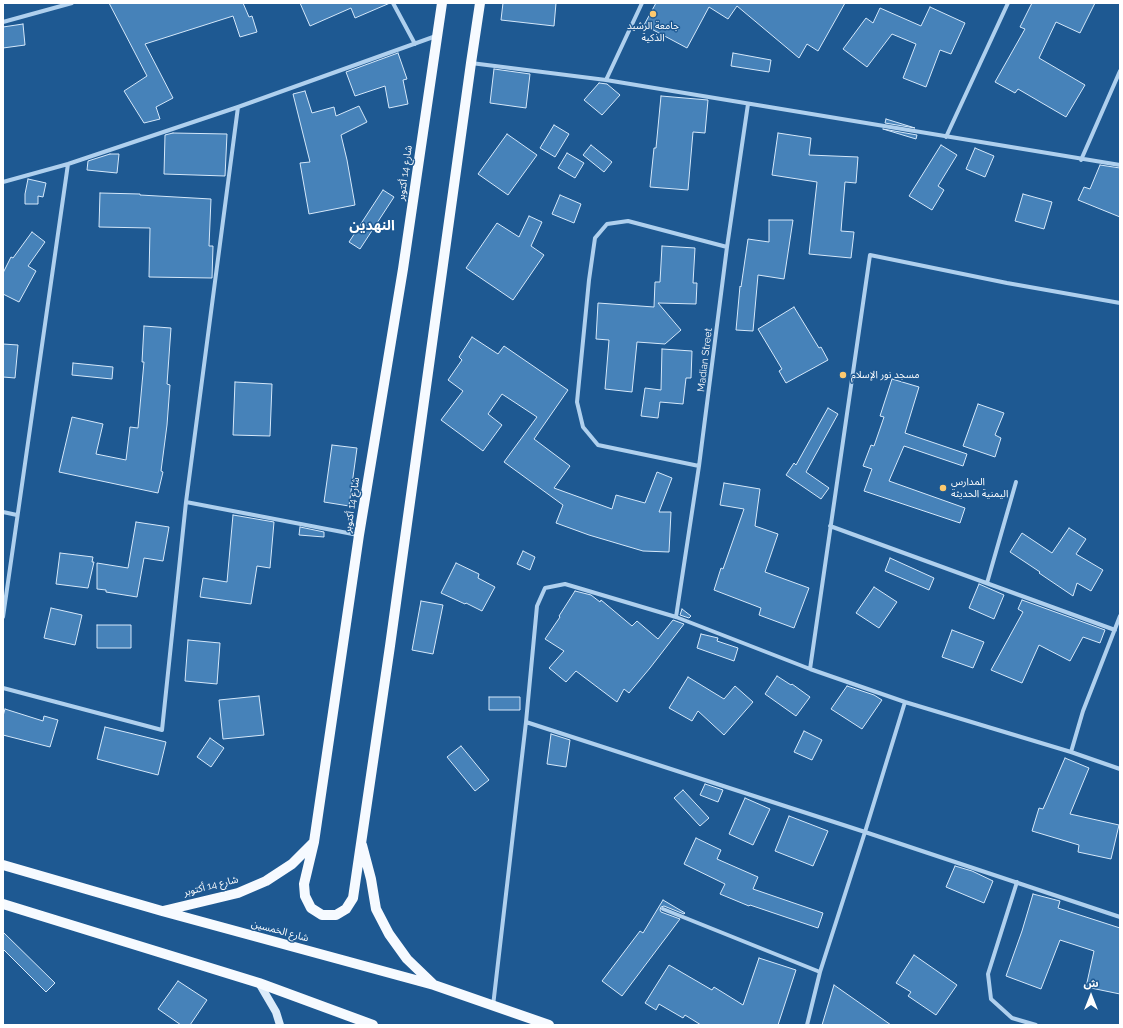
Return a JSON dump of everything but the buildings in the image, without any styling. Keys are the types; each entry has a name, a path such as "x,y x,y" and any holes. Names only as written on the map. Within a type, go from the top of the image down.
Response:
{"main road":[{"name":"شارع 14 أكتوبر","path":"162,911 238,893 266,881 292,864 314,842 359,536 403,269 442,3"},
{"path":"314,842 304,884 305,896 311,908 322,915 336,915 346,909 353,898 390,646 480,3"},
{"path":"361,840 372,879 376,909 389,934 407,959 434,985"},
{"name":"شارع الخمسين","path":"3,866 434,985 549,1025"},
{"path":"3,904 259,983 373,1025"},
{"path":"259,983 276,1012 280,1025"}],"street":[{"path":"3,22 72,3"},
{"path":"393,3 415,44"},
{"path":"606,80 642,3"},
{"path":"946,137 1008,3"},
{"path":"3,182 68,164 238,107 437,36"},
{"path":"471,63 606,80 1120,166"},
{"path":"1081,160 1120,71"},
{"name":"Madian Street","path":"676,617 700,466 727,247 748,104"},
{"path":"3,688 162,730 186,502 238,107"},
{"path":"3,617 68,164"},
{"path":"700,466 598,445 583,427 577,402 594,238 607,224 628,221 727,247"},
{"path":"810,669 870,255 1007,283 1120,303"},
{"path":"987,583 1016,482"},
{"path":"186,502 359,536"},
{"path":"3,512 17,515"},
{"path":"830,526 1115,630"},
{"path":"492,1006 526,722 537,606 545,588 565,584 676,617 810,669 905,702 1071,752 1120,769"},
{"path":"1071,752 1083,711 1120,616"},
{"path":"807,1025 820,972 905,702"},
{"path":"526,722 865,832 1120,917"},
{"path":"1017,882 988,974 991,999 1012,1018 1036,1025"},
{"path":"663,909 820,972"}],"place":[{"name":"جامعة الرشيد الذكية","path":"653,14"},
{"name":"مسجد نور الإسلام","path":"843,375"},
{"name":"المدارس اليمنية الحديثة","path":"943,488"}],"district":[{"name":"النهدين","path":"372,226"}]}
